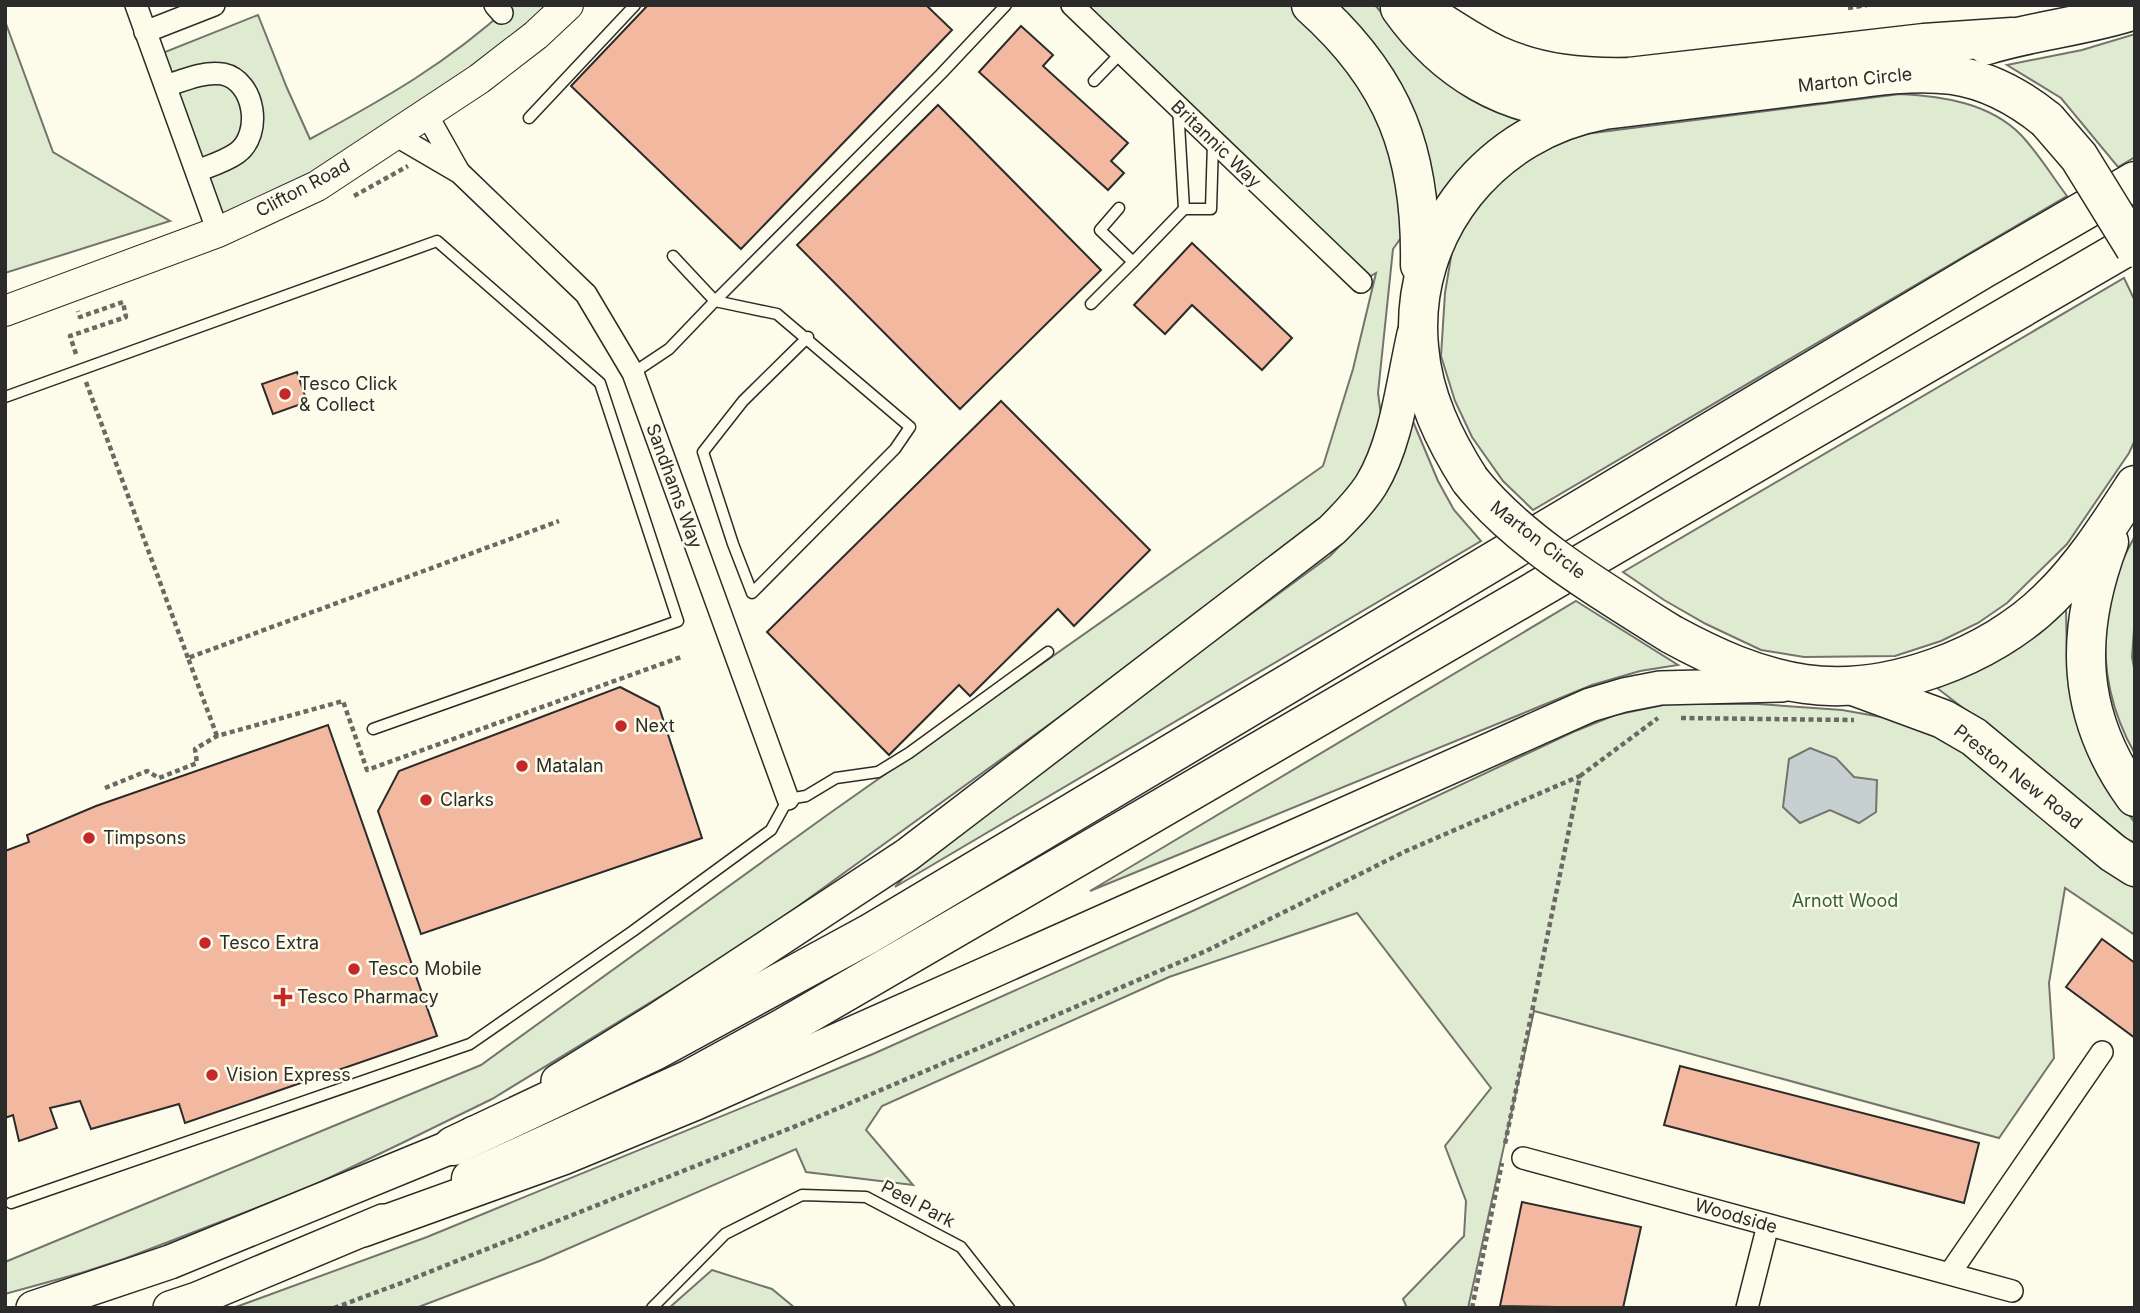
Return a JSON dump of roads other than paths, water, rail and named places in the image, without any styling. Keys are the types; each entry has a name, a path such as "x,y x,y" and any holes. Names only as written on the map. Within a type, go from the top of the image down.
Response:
{"highway":[{"path":"1311,5 1356,49 1373,72 1398,119 1414,169 1419,198 1419,309"},
{"path":"1398,5 1418,33 1438,53 1486,86 1540,105 1604,110"},
{"path":"1413,5 1444,22 1467,39 1526,67 1594,78 1629,77 1924,43 2012,37 2100,22 2135,9"},
{"path":"1895,74 2012,37"},
{"name":"Marton Circle","path":"2130,493 2079,565 2049,600 2019,625 1984,646 1950,662 1907,676 1859,703 1805,684 1758,674 1671,634 1539,545 1493,507 1470,480 1445,438 1431,404 1420,358 1419,309 1441,232 1453,208 1471,183 1492,163 1539,130 1581,114 1604,110 1895,74 1954,76 1982,83 2014,97 2048,120 2079,157 2135,248"},
{"path":"453,1146 636,1060 869,934 2135,181"},
{"path":"471,1179 690,1079 785,1027 2135,242"},
{"path":"2130,493 2095,579 2085,634 2084,666 2094,717 2109,755 2135,797"},
{"name":"Preston New Road","path":"1859,703 1942,719 1974,737 2113,853 2135,867"}],"main road":[{"path":"33,1308 170,1262 453,1146 658,1019 907,855 1332,530 1353,509 1371,485 1389,445 1419,309"},
{"path":"170,1308 363,1230 563,1158 696,1103 1590,705 1660,688 1805,684"},
{"path":"363,1230 471,1179"}],"street":[{"path":"136,5 218,232"},
{"path":"145,32 214,5"},
{"name":"Clifton Road","path":"5,311 218,232 317,186 427,115 526,42 568,5"},
{"name":"Britannic Way","path":"1072,5 1361,282"},
{"path":"166,86 209,73 226,75 234,78 240,85 251,106 253,130 244,146 235,155 197,171"},
{"name":"Sandhams Way","path":"427,115 460,173"},
{"name":"Sandhams Way","path":"395,135 460,173 586,294 633,373 788,799"},
{"path":"1950,1273 2102,1052"},
{"name":"Woodside","path":"1523,1158 2012,1291"},
{"path":"1747,1308 1768,1225"}],"lane":[{"path":"528,118 635,5"},
{"path":"633,373 669,349 1006,5"},
{"path":"1094,81 1121,54"},
{"path":"1178,107 1184,209"},
{"path":"1091,304 1184,209 1211,209 1213,141"},
{"path":"1119,208 1100,230 1133,262"},
{"path":"5,397 437,241 600,383 678,621 373,729"},
{"path":"673,257 715,302 777,314 807,337 910,426 895,449 752,593 703,452 743,401 807,337"},
{"path":"11,1203 470,1044 633,931 771,830 788,799 806,796 836,778 878,772 1048,652"},
{"name":"Peel Park","path":"652,1308 725,1234 802,1195 866,1197 961,1247 1009,1308"}],"place":[{"name":"Tesco Click & Collect","path":"285,394"},
{"name":"Next","path":"621,726"},
{"name":"Matalan","path":"522,766"},
{"name":"Clarks","path":"426,800"},
{"name":"Timpsons","path":"89,838"},
{"name":"Tesco Extra","path":"205,943"},
{"name":"Tesco Mobile","path":"354,969"},
{"name":"Tesco Pharmacy","path":"283,997"},
{"name":"Vision Express","path":"212,1075"}],"park label":[{"name":"Arnott Wood","path":"1845,901"}]}
